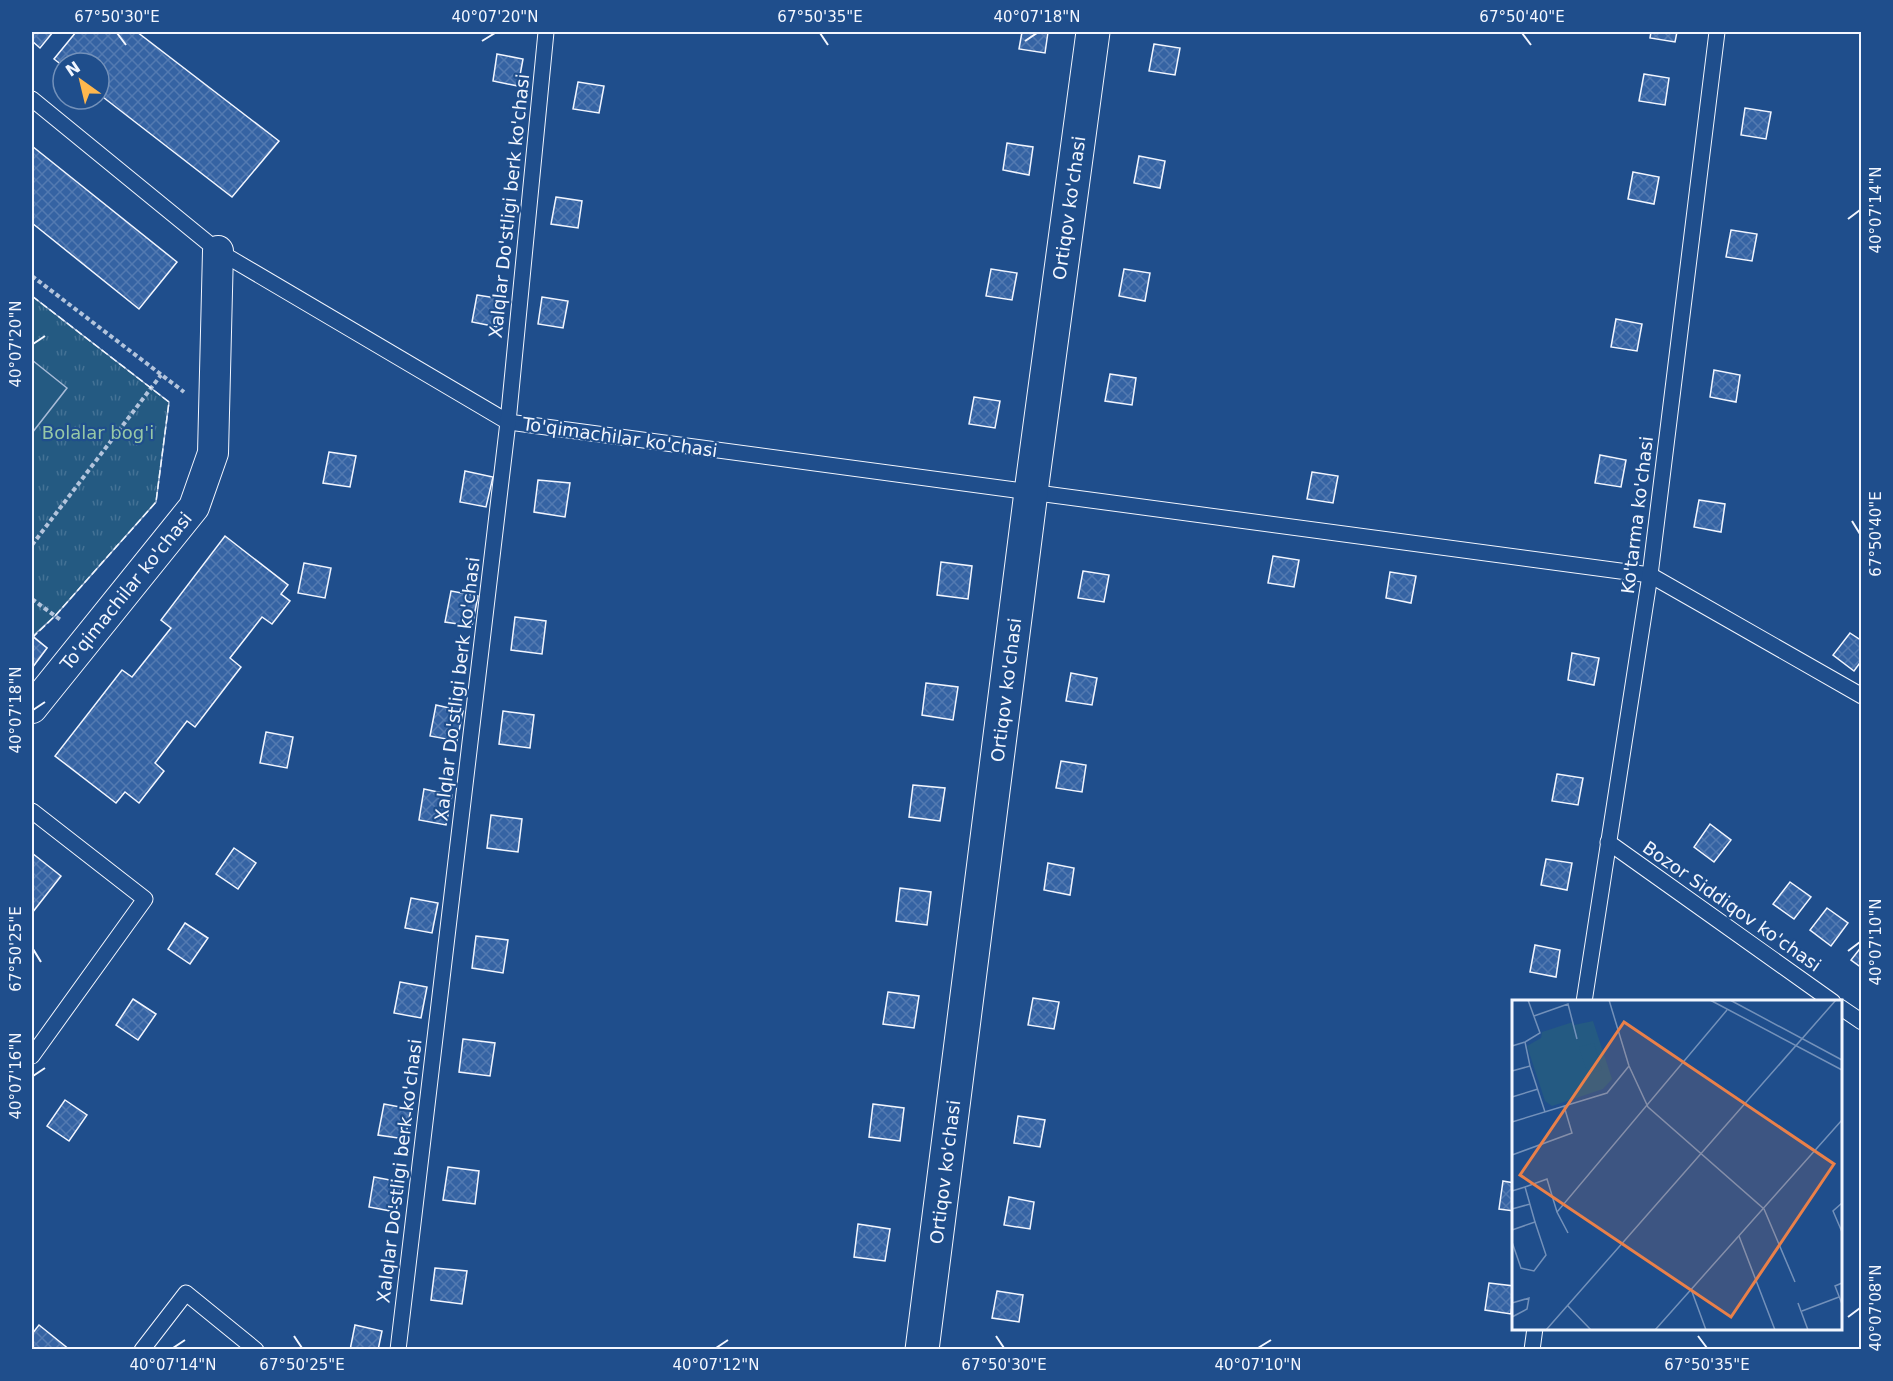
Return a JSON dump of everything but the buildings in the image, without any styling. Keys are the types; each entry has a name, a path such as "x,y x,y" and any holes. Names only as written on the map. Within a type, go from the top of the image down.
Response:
{"street":[{"name":"Ortiqov ko'chasi","path":"922,1350 1031,492 1093,32"},
{"name":"To'qimachilar ko'chasi","path":"32,708 194,507 213,453 218,251"}],"lane":[{"name":"Xalqlar Do'stligi berk ko'chasi","path":"398,1350 508,422 546,32"},
{"name":"Ko'tarma ko'chasi","path":"1584,1000 1650,575 1717,32"},
{"name":"To'qimachilar ko'chasi","path":"32,99 218,251 508,422 1650,575"},
{"path":"1650,575 1862,696"},
{"path":"32,811 144,899 32,1056"},
{"name":"Bozor Siddiqov ko'chasi","path":"1608,842 1830,1000"},
{"path":"1842,1008 1862,1022"},
{"path":"142,1350 186,1293 256,1350"},
{"path":"1532,1350 1535,1330"}],"path":[{"path":"32,276 161,375 32,545"}],"green space":[{"name":"Bolalar bog'i","path":"32,296 169,402 156,502 55,616 33,636 47,648 32,668"},
{"path":"32,360 67,388 32,433"}],"fence":[{"path":"32,296 169,402 156,502 55,616 33,637"}]}
